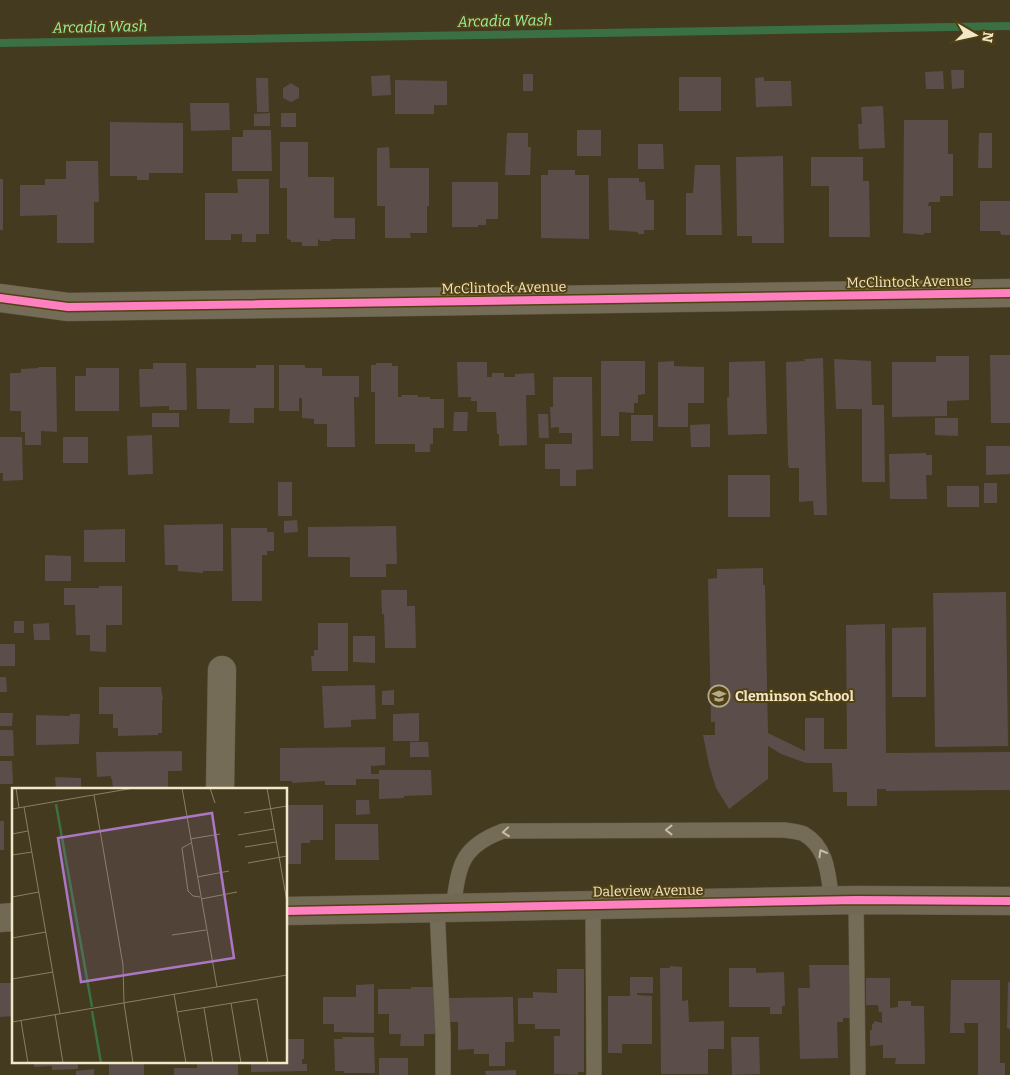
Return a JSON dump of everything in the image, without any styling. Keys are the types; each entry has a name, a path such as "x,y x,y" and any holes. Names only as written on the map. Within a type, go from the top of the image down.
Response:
{"street":[{"name":"McClintock Avenue","path":"0,298 68,307 1010,293"},
{"path":"220,788 222,670"},
{"name":"Daleview Avenue","path":"288,911 844,900 1010,901"}],"lane":[{"path":"443,1075 445,908 464,858 485,838 503,831 784,830 802,833 816,845 826,859 844,900 858,1075"},
{"path":"593,905 594,1075"}],"building":[{"path":"951,70 964,70 964,88 952,89"},
{"path":"943,71 944,89 926,89 925,72"},
{"path":"523,74 533,74 533,91 523,91"},
{"path":"390,75 391,95 372,96 371,76"},
{"path":"679,77 721,77 721,111 679,111"},
{"path":"764,77 764,81 791,81 792,106 756,107 755,78"},
{"path":"256,78 268,78 269,112 257,112"},
{"path":"395,80 447,81 447,105 434,105 434,114 395,114"},
{"path":"291,83 299,88 299,98 291,102 283,98 283,88"},
{"path":"190,103 229,103 230,130 191,131"},
{"path":"883,106 885,148 859,149 858,124 862,124 861,107"},
{"path":"270,113 270,126 254,126 254,114"},
{"path":"281,113 296,113 296,127 281,127"},
{"path":"904,120 948,120 948,154 953,154 953,196 940,196 940,202 929,202 928,206 931,206 931,233 924,233 924,235 903,233"},
{"path":"110,122 183,123 183,173 149,173 149,180 137,180 137,176 110,176"},
{"path":"243,130 271,130 272,171 232,171 232,137 243,137"},
{"path":"577,130 601,130 601,156 577,156"},
{"path":"507,133 528,133 528,147 531,147 530,175 505,175"},
{"path":"979,133 992,133 992,168 978,168"},
{"path":"280,142 308,142 308,177 334,177 334,218 355,218 355,239 321,241 318,239 318,246 302,246 302,242 291,242 291,240 287,239 287,188 280,188"},
{"path":"638,144 663,144 664,169 638,169"},
{"path":"389,147 390,168 429,168 427,233 410,233 411,238 385,238 385,206 377,206 377,148"},
{"path":"783,156 784,243 752,243 752,236 737,236 736,157"},
{"path":"811,157 863,157 863,181 869,181 870,237 829,237 829,186 811,186"},
{"path":"66,161 98,161 99,202 94,202 94,243 57,243 57,215 20,216 20,185 45,185 45,179 66,179"},
{"path":"695,165 720,165 722,235 686,235 686,193 693,193"},
{"path":"548,170 575,170 575,175 589,175 589,239 541,238 541,175 548,175"},
{"path":"608,178 639,178 639,182 645,182 646,200 654,200 654,230 644,230 644,234 638,234 638,232 609,230"},
{"path":"0,179 3,179 3,230 0,230"},
{"path":"237,179 269,179 269,234 256,234 256,242 242,242 242,234 231,234 231,240 205,240 205,193 238,193"},
{"path":"452,182 498,182 498,219 486,219 486,225 478,225 478,227 452,227"},
{"path":"980,201 1010,201 1010,235 1001,235 1000,231 980,231"},
{"path":"990,355 1010,355 1010,423 991,423"},
{"path":"936,356 969,356 969,400 947,401 947,416 892,417 892,362 936,362"},
{"path":"823,358 827,515 814,515 813,501 799,502 799,468 789,468 788,464 786,362"},
{"path":"834,359 871,361 872,405 884,405 885,482 862,482 862,409 836,409"},
{"path":"601,361 645,361 645,394 638,395 638,403 634,403 634,413 619,412 619,436 601,436"},
{"path":"674,361 674,366 704,367 704,403 688,403 688,427 658,427 658,362"},
{"path":"765,361 767,434 728,435 727,397 729,397 729,362"},
{"path":"457,362 487,362 487,377 492,377 492,373 504,373 504,377 515,377 515,374 534,373 535,395 526,395 527,445 499,446 496,412 477,412 477,401 471,401 471,397 458,397"},
{"path":"153,363 186,363 187,410 169,410 169,406 140,407 139,369 153,369"},
{"path":"376,363 392,363 392,366 398,366 398,397 402,397 401,395 418,395 418,397 430,397 430,399 444,399 444,428 433,428 433,444 430,444 430,452 415,452 415,444 375,444 375,392 371,392 371,365 376,365"},
{"path":"256,365 274,365 274,408 254,408 254,423 229,423 230,409 197,409 196,368 256,368"},
{"path":"279,365 305,365 305,368 322,368 322,376 359,376 359,397 354,397 355,447 327,447 327,424 314,424 314,419 302,418 302,398 299,398 299,411 279,411"},
{"path":"56,367 57,432 41,431 41,445 25,445 25,432 21,432 21,411 10,411 10,373 21,373 21,369"},
{"path":"86,368 119,368 119,411 75,411 75,376 86,376"},
{"path":"553,377 592,377 593,469 576,470 576,486 560,486 560,469 545,469 545,444 572,444 572,433 559,433 559,427 551,428 550,407 553,407"},
{"path":"454,412 468,412 467,431 453,431"},
{"path":"152,413 179,413 179,427 152,427"},
{"path":"538,414 548,414 549,438 539,438"},
{"path":"631,415 653,415 653,441 631,441"},
{"path":"935,418 958,418 958,436 935,435"},
{"path":"710,424 710,447 691,447 690,425"},
{"path":"152,435 153,474 128,475 127,436"},
{"path":"0,437 22,437 23,480 3,481 3,473 0,473"},
{"path":"63,437 88,437 88,463 63,463"},
{"path":"986,446 1010,446 1010,474 986,475"},
{"path":"926,453 926,455 932,455 932,475 926,475 927,499 890,499 889,454"},
{"path":"728,475 770,475 770,517 728,517"},
{"path":"278,482 292,482 292,516 278,516"},
{"path":"984,483 997,483 997,503 984,503"},
{"path":"947,486 979,486 979,507 947,507"},
{"path":"297,520 298,532 284,533 284,521"},
{"path":"223,524 223,571 203,571 203,573 178,571 178,565 165,565 164,525"},
{"path":"396,526 397,564 386,564 386,577 350,577 350,557 308,557 308,527"},
{"path":"231,528 267,528 267,532 274,532 274,551 267,551 267,555 262,555 262,601 232,601"},
{"path":"125,529 125,562 84,562 84,530"},
{"path":"45,555 71,556 71,581 45,581"},
{"path":"763,568 768,733 805,751 805,718 824,718 824,749 847,749 846,625 885,624 886,753 1010,752 1010,790 886,791 886,789 877,789 877,806 847,806 847,792 833,792 832,763 806,763 781,754 768,746 768,779 729,809 716,788 703,735 715,735 715,722 711,722 708,579 717,578 717,569"},
{"path":"99,586 122,586 122,625 106,625 106,652 90,651 90,635 76,635 75,605 64,605 64,588 99,588"},
{"path":"381,590 407,590 407,606 415,606 416,648 385,648"},
{"path":"1006,592 1008,746 935,747 933,593"},
{"path":"14,621 24,621 24,633 14,633"},
{"path":"49,623 50,640 34,640 33,624"},
{"path":"318,623 348,623 348,671 312,671 311,656 314,656 314,650 318,650"},
{"path":"926,627 926,697 892,697 892,628"},
{"path":"353,636 375,636 375,663 353,662"},
{"path":"0,644 15,644 15,666 0,666"},
{"path":"0,677 6,677 7,692 0,692"},
{"path":"375,685 376,719 351,720 351,727 324,728 322,686"},
{"path":"99,687 161,687 163,700 162,733 158,733 158,735 118,736 118,728 113,728 113,714 99,714"},
{"path":"394,690 394,705 382,705 382,691"},
{"path":"0,713 13,713 12,726 0,726"},
{"path":"419,713 419,741 393,741 393,714"},
{"path":"70,714 80,714 79,744 36,745 36,715 70,716"},
{"path":"0,730 13,730 14,756 0,756"},
{"path":"410,742 428,742 429,757 410,757"},
{"path":"385,747 385,765 371,766 371,774 379,774 379,770 431,770 432,795 379,799 379,779 356,779 356,785 325,785 325,781 292,783 292,781 280,781 280,748"},
{"path":"182,751 182,771 168,771 168,788 113,788 111,776 97,777 96,752"},
{"path":"0,761 12,761 13,784 0,784"},
{"path":"55,777 81,778 81,788 56,788"},
{"path":"356,800 369,800 370,814 356,815"},
{"path":"288,805 323,805 323,840 310,840 310,843 301,843 301,864 288,864"},
{"path":"0,821 4,821 4,850 0,850"},
{"path":"335,824 378,824 379,860 335,860"},
{"path":"809,965 853,965 851,1018 843,1018 843,1022 837,1022 838,1058 800,1059 798,988 810,988"},
{"path":"670,966 682,967 682,1001 688,1000 689,1022 724,1021 724,1049 708,1049 708,1074 661,1074 660,968 670,968"},
{"path":"729,968 756,968 756,973 784,972 785,1006 782,1006 782,1014 770,1014 770,1007 729,1007"},
{"path":"557,969 584,969 584,1072 578,1072 578,1075 554,1074 554,1036 560,1036 560,1029 535,1029 535,1024 518,1024 518,998 533,998 533,992 557,993"},
{"path":"630,977 653,977 653,993 637,993 637,995 652,996 652,1044 622,1044 622,1053 608,1053 608,996 630,996"},
{"path":"866,978 890,978 890,1008 898,1007 898,1001 911,1001 911,1006 924,1006 925,1064 895,1064 896,1058 883,1058 883,1045 870,1046 870,1030 872,1030 872,1025 875,1021 882,1023 882,1012 879,1012 878,1005 866,1005"},
{"path":"951,980 1000,980 1000,1063 1005,1063 1005,1075 978,1075 978,1023 964,1023 965,1033 950,1033"},
{"path":"1008,982 1010,982 1010,1029 1007,1028"},
{"path":"0,983 12,983 12,1016 0,1017"},
{"path":"374,984 374,1033 334,1032 334,1024 323,1024 323,997 356,997 356,985"},
{"path":"411,987 437,987 437,1034 424,1034 424,1046 400,1046 401,1034 389,1034 389,1014 378,1014 378,989 411,989"},
{"path":"513,997 514,1042 505,1042 505,1066 489,1066 489,1054 474,1054 474,1049 458,1050 458,1022 447,1022 446,998"},
{"path":"342,1037 374,1037 375,1073 344,1073 344,1071 335,1071 334,1039 343,1039"},
{"path":"731,1037 759,1037 760,1074 732,1075"},
{"path":"288,1039 304,1039 304,1059 302,1059 302,1064 307,1064 307,1071 251,1072 251,1062 288,1062"},
{"path":"379,1058 408,1058 408,1075 379,1075"},
{"path":"34,1062 78,1062 78,1069 52,1070 52,1066 34,1067"},
{"path":"197,1062 238,1062 238,1075 174,1075 174,1068 197,1068"},
{"path":"109,1063 144,1063 144,1075 109,1075"},
{"path":"94,1069 94,1075 76,1075 76,1071"},
{"path":"516,1070 516,1075 486,1075 485,1071"}],"waterway":[{"name":"Arcadia Wash","path":"0,43 1010,26"}],"cycle path":[{"path":"0,298 68,307 1010,293"},
{"path":"288,911 856,900 1010,901"}],"place":[{"name":"Cleminson School","path":"719,696"}]}
